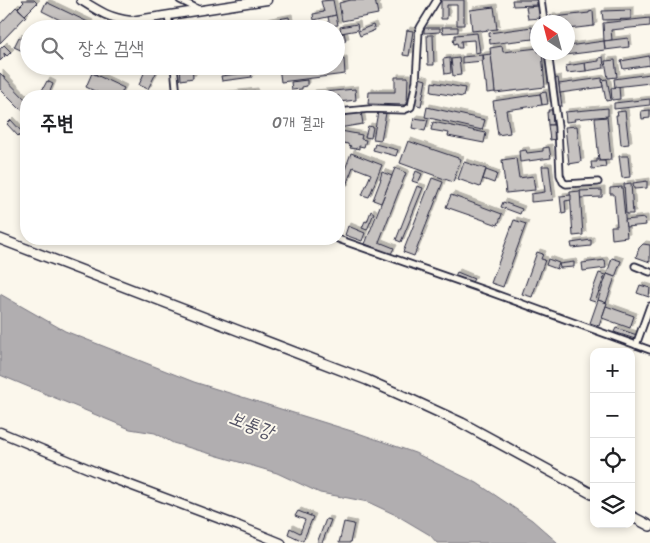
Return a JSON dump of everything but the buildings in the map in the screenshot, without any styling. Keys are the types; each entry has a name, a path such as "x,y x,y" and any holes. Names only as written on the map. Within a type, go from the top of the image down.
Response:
{"main road":[{"path":"0,239 410,398 462,423 590,493"},
{"path":"635,518 650,526"}],"street":[{"path":"81,0 105,15 131,20 267,0"},
{"path":"180,0 200,10"},
{"path":"345,111 369,109 404,110 411,107 416,81 419,30 437,0"},
{"path":"541,0 543,15"},
{"path":"168,16 169,20"},
{"path":"549,60 558,127 560,175 566,184 598,182"},
{"path":"175,75 176,90"},
{"path":"345,241 650,350"},
{"path":"634,266 650,272"},
{"path":"636,345 650,306"},
{"path":"0,432 101,474 281,543"}],"water":[{"name":"보통강","path":"0,294 65,331 194,382 361,434 415,453 477,483 532,520 558,543 437,543 430,535 398,516 368,502 320,493 277,473 173,443 155,433 130,429 0,375"}]}
